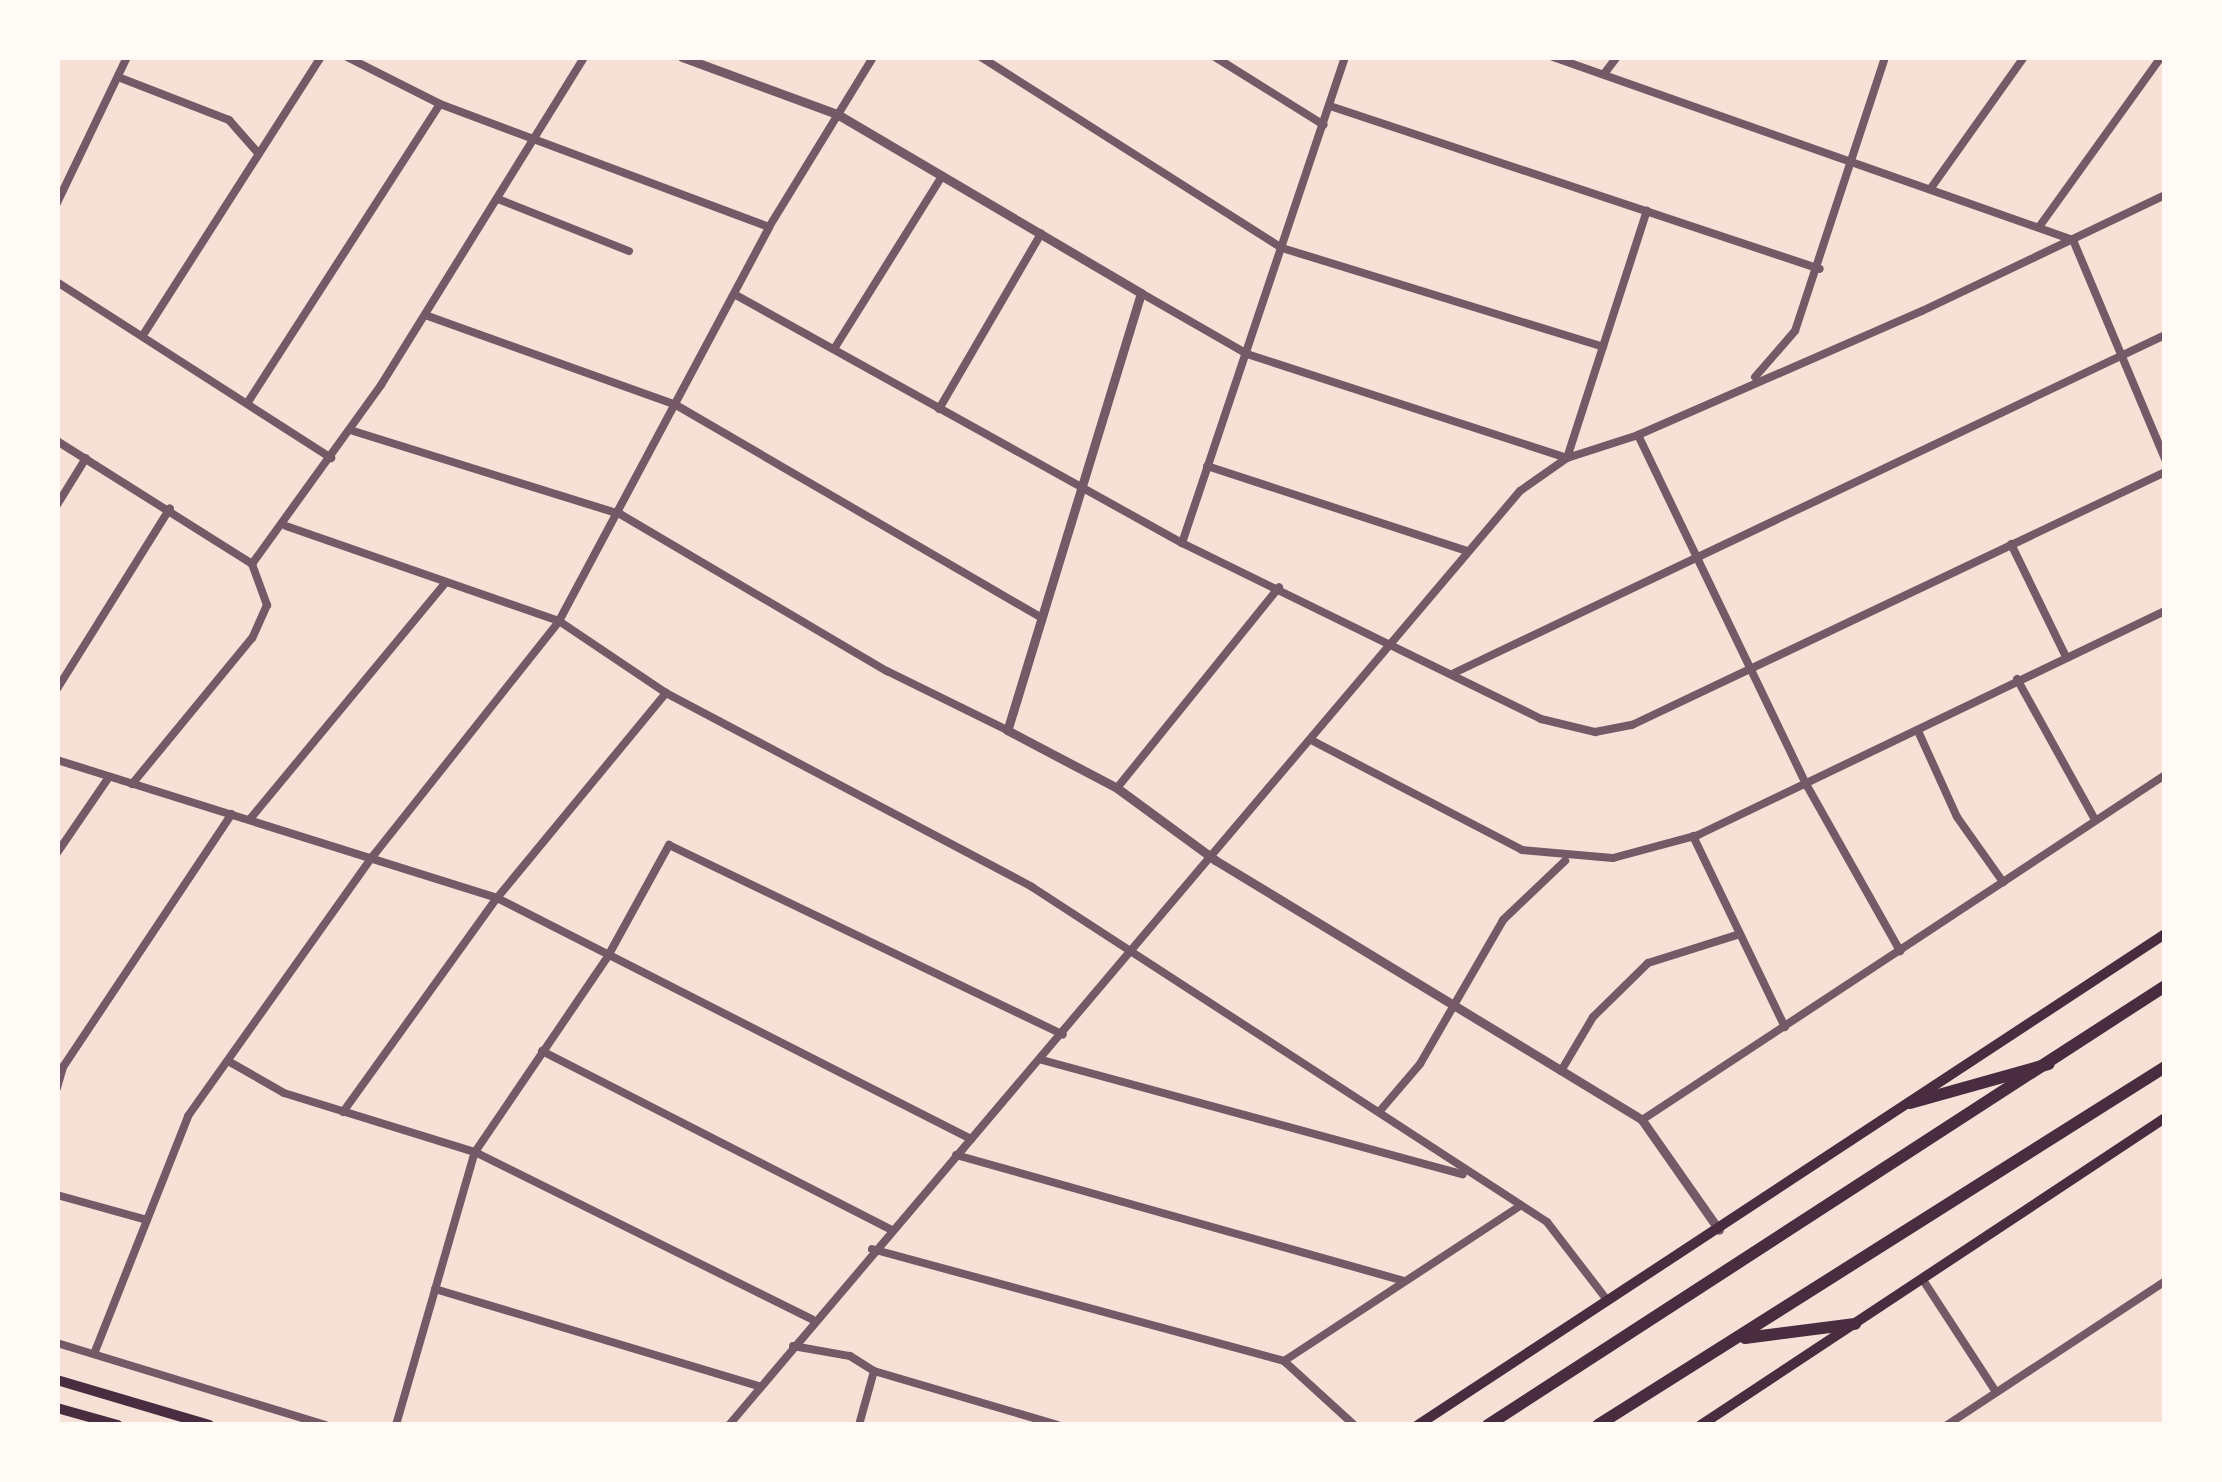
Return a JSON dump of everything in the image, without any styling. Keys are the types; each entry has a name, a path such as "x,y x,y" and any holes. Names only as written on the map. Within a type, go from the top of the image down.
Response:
{"highway":[{"path":"2151,995 2165,972"},
{"path":"1488,1425 2056,1062 2165,986"},
{"path":"1910,1103 2056,1062"},
{"path":"1598,1425 2165,1067"},
{"path":"1738,1339 1855,1324"}],"main road":[{"path":"1418,1425 2165,934"},
{"path":"1701,1425 2164,1120"},
{"path":"57,1380 180,1421 209,1425"},
{"path":"57,1408 118,1425"}],"street":[{"path":"57,203 127,57"},
{"path":"145,332 321,57"},
{"path":"346,57 440,104 769,227"},
{"path":"252,564 286,526 332,458 584,57"},
{"path":"682,57 837,114 1247,354 1568,458"},
{"path":"94,1354 188,1116 374,856 559,621 769,227 873,57"},
{"path":"981,57 1282,248 1603,347"},
{"path":"1215,57 1324,125"},
{"path":"1235,69 1243,57"},
{"path":"1182,543 1345,57"},
{"path":"1553,57 1855,160 2073,241 2165,459"},
{"path":"1604,74 1617,57"},
{"path":"1750,382 1787,344 1820,269 1885,57"},
{"path":"1930,188 2024,57"},
{"path":"2039,227 2161,60"},
{"path":"118,77 229,120 259,154"},
{"path":"248,402 440,104"},
{"path":"1330,106 1820,269"},
{"path":"834,349 942,176"},
{"path":"728,1425 872,1249 1133,957 1520,491 1568,458 1638,435 2073,241 2165,195"},
{"path":"498,199 629,251"},
{"path":"1568,458 1647,211"},
{"path":"939,409 1041,234"},
{"path":"57,282 145,332 332,458"},
{"path":"1006,730 1142,293"},
{"path":"734,294 1182,543 1395,641 1541,718 1602,732 2165,472"},
{"path":"425,315 676,405 1043,619"},
{"path":"1453,674 2165,335"},
{"path":"350,430 620,514 887,671 1117,788 1215,860 1642,1120 1720,1230"},
{"path":"1638,435 1806,784 1900,951"},
{"path":"57,441 170,508 252,564 267,615 132,784"},
{"path":"57,505 86,458"},
{"path":"1208,466 1467,551"},
{"path":"57,688 170,508"},
{"path":"286,526 559,621 666,694 1032,887 1561,1233 1607,1301"},
{"path":"2011,544 2066,657"},
{"path":"250,819 445,583"},
{"path":"1117,788 1279,587"},
{"path":"1313,740 1504,843 1567,860 1631,856 1693,836 2165,611"},
{"path":"2017,680 2095,820"},
{"path":"343,1112 497,898 666,694"},
{"path":"1918,731 1958,817 2003,882"},
{"path":"57,760 497,898 971,1138"},
{"path":"1642,1120 2165,775"},
{"path":"57,853 109,777"},
{"path":"57,1088 60,1066 232,814"},
{"path":"1693,836 1785,1027"},
{"path":"396,1425 475,1152 608,956 669,845 1063,1035"},
{"path":"1379,1112 1420,1064 1503,920 1567,860"},
{"path":"1561,1072 1593,1017 1648,963 1740,934"},
{"path":"542,1051 890,1229"},
{"path":"1042,1060 1473,1177"},
{"path":"228,1061 284,1093 475,1152 813,1321"},
{"path":"956,1155 1405,1281"},
{"path":"57,1195 147,1220"},
{"path":"1284,1360 1518,1207"},
{"path":"872,1249 1284,1360 1354,1425"},
{"path":"1923,1280 1996,1392"},
{"path":"1947,1425 2165,1281"},
{"path":"435,1289 759,1386"},
{"path":"57,1343 326,1425"},
{"path":"793,1346 850,1357 874,1371 1057,1425"},
{"path":"859,1425 874,1371"}]}
